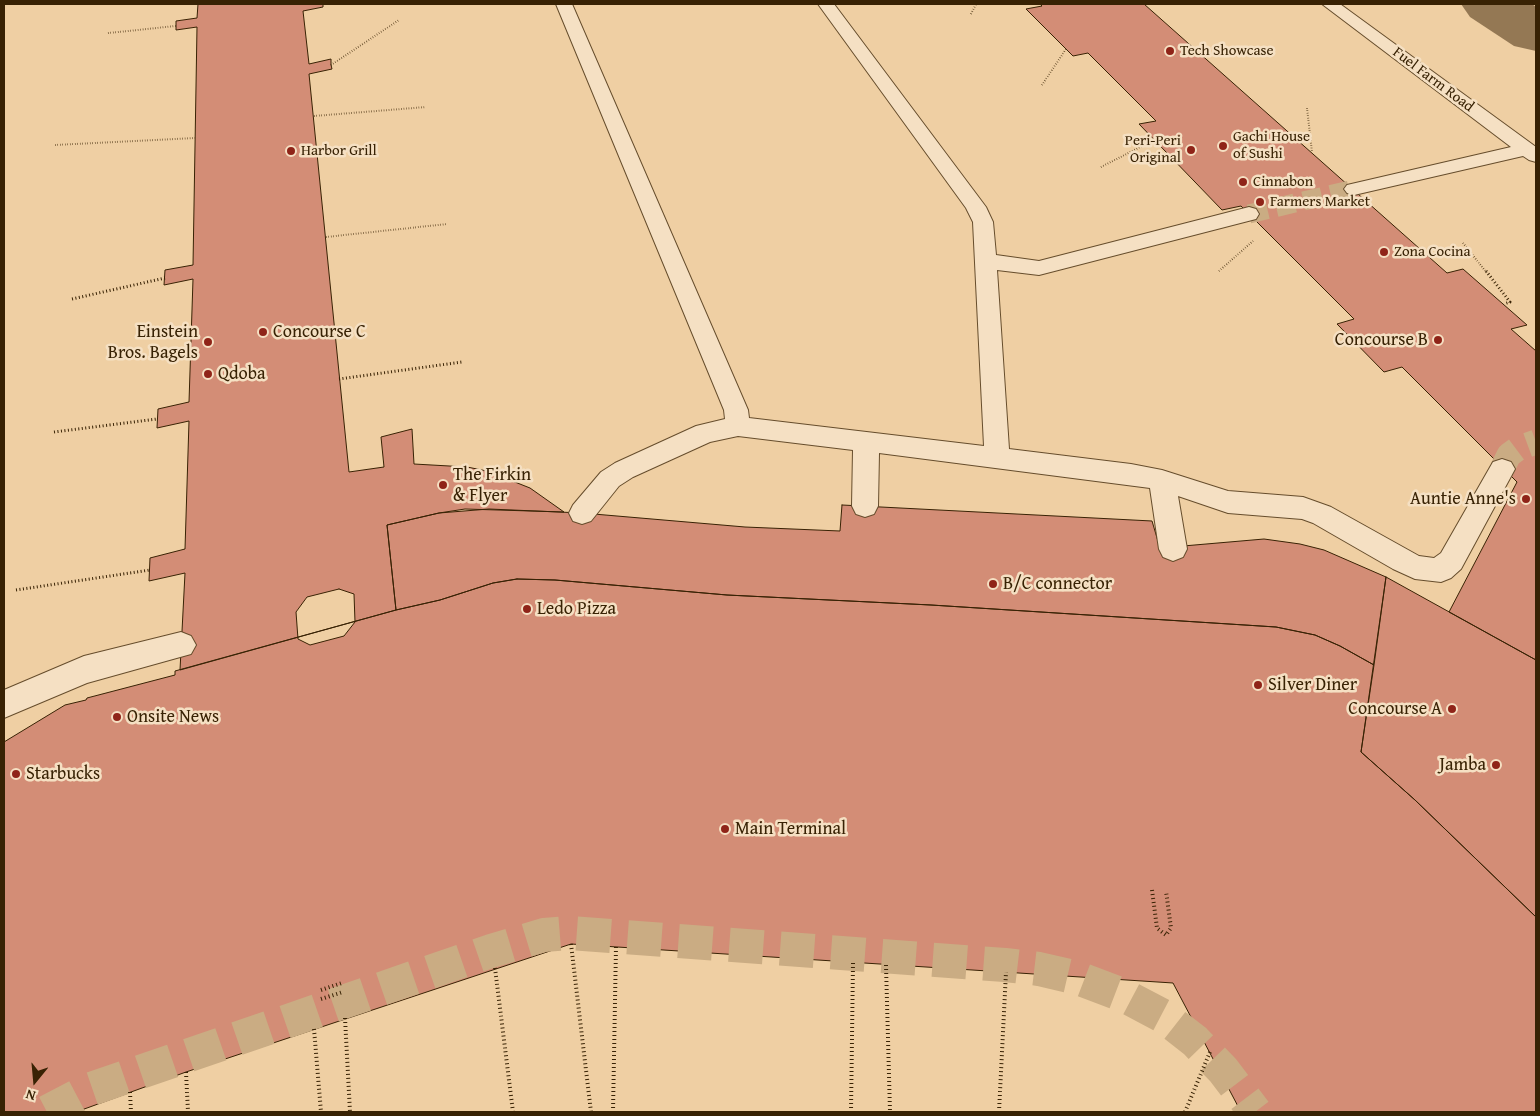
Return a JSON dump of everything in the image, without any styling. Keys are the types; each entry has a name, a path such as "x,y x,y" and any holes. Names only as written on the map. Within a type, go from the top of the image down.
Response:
{"lane":[{"path":"564,4 736,410 738,426"},
{"path":"826,4 976,207 983,222 997,458"},
{"name":"Fuel Farm Road","path":"1330,4 1531,153"},
{"path":"1354,189 1531,153"},
{"path":"986,261 1039,268 1249,214"},
{"path":"582,513 610,480 637,463 705,433 738,426 1131,474 1162,480 1228,502 1291,506 1314,511 1416,567 1441,570 1451,561 1502,468"},
{"path":"865,506 866,442"},
{"path":"1162,480 1173,548"},
{"path":"4,704 84,670 181,645"}],"path":[{"path":"971,14 976,4"},
{"path":"331,65 399,20"},
{"path":"108,33 176,26"},
{"path":"1042,85 1066,49"},
{"path":"314,116 426,107"},
{"path":"1307,108 1312,152"},
{"path":"55,145 195,138"},
{"path":"1102,167 1150,142 1152,138"},
{"path":"326,237 447,224"},
{"path":"1219,271 1259,236"},
{"path":"1463,243 1510,302 1504,304"},
{"path":"72,299 165,278"},
{"path":"339,379 462,362"},
{"path":"54,432 157,420"},
{"path":"16,590 150,570"},
{"path":"1152,890 1157,928 1166,935 1172,928 1166,891"},
{"path":"571,944 591,1112"},
{"path":"613,1112 616,946"},
{"path":"852,1112 853,962"},
{"path":"886,965 890,1112"},
{"path":"495,968 513,1112"},
{"path":"999,1112 1006,972"},
{"path":"321,990 342,983"},
{"path":"321,999 343,992"},
{"path":"345,1018 350,1112"},
{"path":"314,1029 320,1112"},
{"path":"1185,1112 1210,1052"},
{"path":"186,1072 188,1112"},
{"path":"130,1092 131,1112"}],"building":[{"name":"Concourse C","path":"198,4 323,4 323,7 303,11 309,64 331,59 332,69 309,74 349,472 384,467 381,437 412,429 414,464 467,467 487,471 530,488 564,512 465,509 387,525 396,610 180,670 185,573 149,581 150,558 185,549 189,421 157,428 158,409 189,402 193,279 164,285 165,270 193,265 197,27 176,30 176,21 197,18"},
{"name":"Concourse B","path":"1040,4 1144,4 1447,273 1463,269 1527,325 1511,329 1536,351 1536,660 1449,612 1517,482 1402,367 1384,372 1337,324 1354,319 1241,206 1222,210 1139,124 1156,121 1088,53 1073,56 1026,9 1042,6"},
{"name":"B/C connector","path":"842,505 1152,521 1160,548 1264,539 1300,544 1324,550 1386,577 1374,665 1340,646 1315,635 1276,627 931,605 727,595 555,580 517,579 493,583 440,600 396,610 387,525 439,513 489,509 582,513 745,527 840,531"},
{"name":"Concourse A","path":"1386,577 1536,660 1536,917 1415,800 1361,752"},
{"name":"Main Terminal","path":"517,579 555,580 727,595 931,605 1276,627 1315,635 1340,646 1374,665 1361,752 1415,800 1536,917 1536,1112 1241,1112 1173,983 571,944 186,1072 76,1112 4,1112 4,742 65,705 86,700 87,698 175,675 175,671 396,610 440,600 493,583"},
{"path":"339,589 354,594 355,622 344,636 310,645 298,639 296,612 307,597"}],"taxiway":[{"path":"1491,4 1536,33"}],"tunnel":[{"path":"1249,214 1354,189"},
{"path":"1502,469 1509,455 1517,449 1536,442"},
{"path":"47,1112 91,1089 491,951 544,935 569,933 1005,965 1039,969 1078,978 1125,996 1163,1016 1195,1041 1223,1070 1255,1112"}],"place":[{"name":"Tech Showcase","path":"1170,51"},
{"name":"Gachi House of Sushi","path":"1223,146"},
{"name":"Peri-Peri Original","path":"1191,150"},
{"name":"Harbor Grill","path":"291,151"},
{"name":"Cinnabon","path":"1243,182"},
{"name":"Farmers Market","path":"1260,202"},
{"name":"Zona Cocina","path":"1384,252"},
{"name":"Concourse C","path":"263,332"},
{"name":"Concourse B","path":"1438,340"},
{"name":"Einstein Bros. Bagels","path":"208,342"},
{"name":"Qdoba","path":"208,374"},
{"name":"The Firkin & Flyer","path":"443,485"},
{"name":"Auntie Anne's","path":"1526,499"},
{"name":"B/C connector","path":"993,584"},
{"name":"Ledo Pizza","path":"527,609"},
{"name":"Silver Diner","path":"1258,685"},
{"name":"Concourse A","path":"1452,709"},
{"name":"Onsite News","path":"117,717"},
{"name":"Jamba","path":"1496,765"},
{"name":"Starbucks","path":"16,774"},
{"name":"Main Terminal","path":"725,829"}]}
